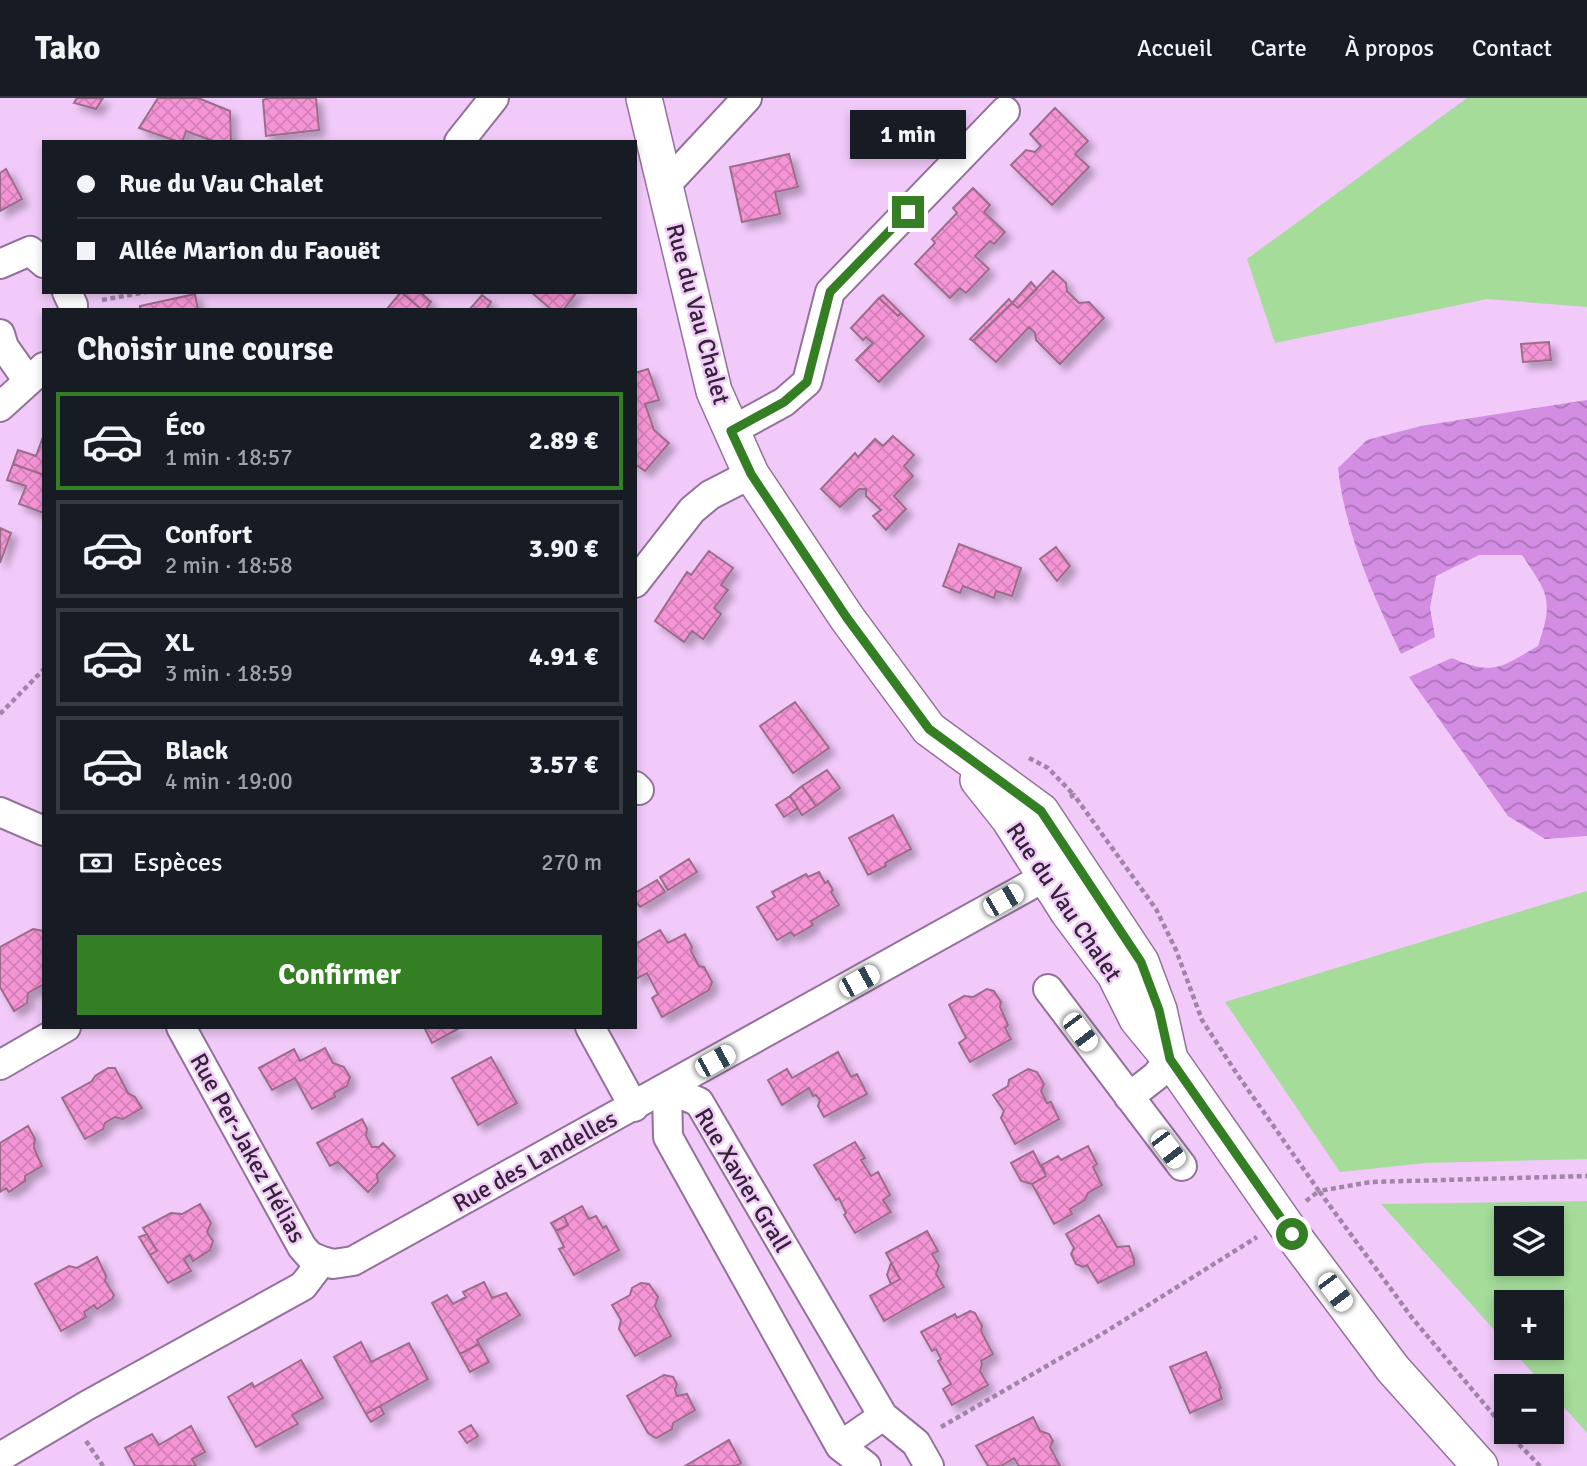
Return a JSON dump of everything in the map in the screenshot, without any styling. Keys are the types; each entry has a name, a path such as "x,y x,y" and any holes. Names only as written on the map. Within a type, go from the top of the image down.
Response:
{"street":[{"path":"461,140 494,98"},
{"name":"Rue du Vau Chalet","path":"644,98 714,391 751,474 847,618 902,696 929,729 1041,811 1060,869 1141,962 1159,1010 1170,1059 1282,1220 1393,1369 1480,1466"},
{"path":"665,186 747,98"},
{"path":"731,431 784,402 807,382 830,292 1005,111"},
{"path":"0,264 30,251 42,261"},
{"path":"0,334 4,347 36,374 0,407"},
{"path":"637,580 692,510 710,495 751,474"},
{"path":"0,811 42,830"},
{"name":"Rue des Landelles","path":"322,1261 333,1264 353,1261 1060,869"},
{"path":"1048,989 1182,1166"},
{"path":"0,1065 63,1029"},
{"name":"Rue Per-Jakez Hélias","path":"182,1029 302,1247 310,1256 322,1261"},
{"path":"591,1029 634,1107"},
{"path":"1129,1097 1156,1076 1170,1059"},
{"name":"Rue Xavier Grall","path":"866,1466 840,1446 668,1137 667,1088 699,1102 883,1416 916,1443 929,1466"},
{"path":"0,1457 86,1406 303,1286 322,1261"},
{"path":"840,1446 883,1416"}],"path":[{"path":"71,302 131,294"},
{"path":"0,714 42,671"},
{"path":"948,1423 1102,1334 1254,1239 1319,1191 1371,1182 1587,1176"},
{"path":"1319,1191 1413,1319 1494,1416"},
{"path":"1519,1444 1540,1466"}],"green space":[{"path":"1467,98 1587,98 1587,307 1487,299 1275,343 1247,259"},
{"path":"1587,891 1587,1159 1426,1163 1340,1172 1225,1002"},
{"path":"1587,1201 1587,1433 1564,1407 1564,1374 1534,1374 1521,1360 1564,1360 1564,1290 1494,1290 1494,1330 1381,1204"}],"water":[{"path":"1587,400 1587,836 1545,839 1508,816 1409,677 1452,658 1478,667 1496,667 1538,646 1547,607 1538,579 1522,555 1479,555 1436,576 1430,608 1435,637 1401,654 1354,540 1338,468 1367,440 1421,426"}],"building":[{"path":"77,98 103,98 96,109 74,103"},
{"path":"158,98 198,98 230,111 231,140 211,140 186,131 183,140 173,140 139,128"},
{"path":"316,98 319,130 266,136 263,100"},
{"path":"1055,108 1088,141 1075,154 1089,167 1052,205 1011,165 1026,150 1035,152 1041,146 1030,134"},
{"path":"789,154 798,187 775,192 780,214 742,222 730,167"},
{"path":"6,169 22,199 0,211 0,173"},
{"path":"973,188 990,205 984,212 1005,232 994,244 990,241 975,256 989,269 966,293 960,288 950,298 915,264 935,243 932,239 957,213 953,208"},
{"path":"1053,271 1066,283 1067,291 1079,303 1089,302 1104,318 1060,364 1036,340 1035,333 1029,327 996,362 973,341 1012,303 1018,308"},
{"path":"1031,282 1037,289 1018,308 1012,303"},
{"path":"195,294 198,308 140,308"},
{"path":"399,294 403,294 420,308 388,308"},
{"path":"403,294 422,294 431,302 426,308 420,308"},
{"path":"533,294 575,294 565,308 550,308"},
{"path":"482,295 491,302 487,308 471,308"},
{"path":"883,295 901,313 898,316 879,298"},
{"path":"879,298 898,316 901,313 924,336 879,382 856,360 873,343 866,337 863,340 851,328"},
{"path":"1009,299 1012,303 973,341 970,339"},
{"path":"1549,342 1551,360 1523,362 1521,344"},
{"path":"648,369 659,400 645,404 654,430 669,443 645,471 637,465 637,372"},
{"path":"893,436 914,455 904,466 913,476 894,496 906,509 886,530 873,516 881,510 866,496 866,489 859,489 840,507 821,489 855,453 858,457 875,439 883,446"},
{"path":"42,440 42,474 13,464 18,450 36,456"},
{"path":"13,464 42,474 42,512 19,504 26,486 7,480"},
{"path":"0,528 11,533 0,563"},
{"path":"959,544 1021,568 1012,596 996,591 994,598 963,586 960,593 943,586"},
{"path":"1056,547 1070,566 1057,581 1040,559"},
{"path":"709,551 733,568 721,585 728,590 714,608 721,614 703,639 692,631 684,642 655,621 687,572 691,575"},
{"path":"795,702 829,748 793,773 760,726"},
{"path":"827,770 840,788 816,806 802,786"},
{"path":"802,786 816,806 802,815 790,796"},
{"path":"790,796 798,808 784,817 776,805"},
{"path":"893,815 911,849 868,875 849,838"},
{"path":"689,859 697,872 668,890 660,877"},
{"path":"819,872 825,883 828,881 839,905 811,921 813,925 794,936 791,932 777,940 757,907 775,897 772,892 806,874 808,877"},
{"path":"657,880 665,892 640,907 637,903 637,892"},
{"path":"33,929 42,931 42,985 28,993 27,1003 14,1011 0,987 0,947"},
{"path":"660,930 668,943 685,934 699,966 704,967 712,982 709,990 662,1017 652,998 658,994 647,973 637,978 637,943"},
{"path":"987,989 994,991 1001,1002 1000,1007 1008,1025 1005,1028 1011,1039 970,1062 959,1043 966,1038 949,1005 964,996 973,997"},
{"path":"425,1029 458,1029 432,1043"},
{"path":"325,1048 333,1063 344,1067 350,1077 347,1086 334,1093 335,1097 312,1109 295,1078 272,1090 259,1068 294,1049 300,1061"},
{"path":"838,1052 851,1077 857,1074 867,1094 824,1117 818,1106 820,1100 816,1095 813,1096 809,1088 782,1105 768,1080 787,1069 792,1078"},
{"path":"491,1057 517,1103 478,1125 452,1078"},
{"path":"108,1068 115,1068 128,1093 135,1097 142,1108 123,1119 115,1117 105,1123 103,1129 85,1139 62,1098 92,1081"},
{"path":"1028,1069 1037,1072 1044,1084 1041,1091 1047,1103 1051,1102 1059,1119 1015,1144 1001,1118 1004,1111 993,1095 1008,1086 1009,1080"},
{"path":"362,1119 372,1147 379,1147 383,1143 395,1156 377,1174 378,1182 368,1192 338,1162 330,1166 317,1143"},
{"path":"28,1126 35,1139 34,1148 42,1166 25,1176 25,1181 9,1192 6,1188 0,1192 0,1143"},
{"path":"855,1142 865,1158 861,1160 871,1176 878,1172 890,1195 883,1200 891,1212 855,1233 844,1215 846,1213 839,1198 836,1200 814,1165"},
{"path":"1088,1146 1097,1164 1093,1167 1102,1185 1070,1209 1072,1214 1054,1224 1032,1184 1046,1176 1042,1165 1058,1156 1061,1160"},
{"path":"1033,1151 1046,1176 1032,1184 1021,1181 1011,1163"},
{"path":"200,1204 211,1223 207,1232 213,1241 210,1250 193,1261 190,1255 184,1259 191,1271 168,1283 150,1255 157,1251 143,1228 171,1213 182,1214"},
{"path":"582,1206 589,1219 596,1216 603,1228 606,1226 619,1250 574,1275 559,1249 564,1247 556,1231 568,1225 564,1216"},
{"path":"1099,1215 1117,1247 1129,1246 1134,1265 1098,1283 1087,1265 1083,1267 1076,1264 1071,1254 1074,1248 1066,1234"},
{"path":"564,1216 568,1225 556,1231 551,1223"},
{"path":"927,1231 938,1251 932,1254 939,1266 936,1274 944,1287 884,1321 870,1296 900,1279 886,1253"},
{"path":"147,1234 157,1251 150,1255 139,1237"},
{"path":"97,1257 106,1276 105,1281 114,1295 97,1309 94,1305 84,1312 86,1317 61,1331 35,1284 69,1266 77,1268"},
{"path":"891,1263 900,1279 891,1284 887,1275"},
{"path":"484,1282 492,1298 506,1293 520,1315 477,1340 479,1344 460,1354 432,1303 447,1295 453,1304 466,1297 463,1292"},
{"path":"641,1283 649,1284 658,1297 655,1306 671,1336 635,1356 619,1329 621,1320 612,1305 630,1295 632,1288"},
{"path":"970,1311 975,1313 982,1326 981,1331 993,1354 981,1361 980,1371 988,1385 952,1405 943,1389 951,1384 938,1361 941,1359 936,1349 932,1351 921,1332 955,1314 957,1318"},
{"path":"361,1342 371,1362 409,1343 428,1379 366,1414 334,1357"},
{"path":"479,1344 489,1362 470,1372 460,1354"},
{"path":"1206,1352 1221,1388 1222,1399 1190,1413 1170,1367"},
{"path":"301,1360 323,1398 292,1415 298,1424 256,1447 228,1397 252,1383 254,1387"},
{"path":"664,1375 673,1377 677,1384 677,1396 687,1394 695,1410 673,1423 672,1429 656,1438 648,1433 627,1396"},
{"path":"380,1406 384,1414 371,1422 366,1414"},
{"path":"1033,1417 1040,1431 1049,1434 1053,1441 1050,1447 1060,1466 1019,1466 1014,1458 1001,1466 988,1466 976,1446"},
{"path":"471,1425 478,1436 467,1443 459,1432"},
{"path":"191,1426 205,1452 192,1459 196,1466 135,1466 125,1448 152,1434 159,1445"},
{"path":"729,1440 741,1463 736,1466 685,1466"}],"route":[{"path":"908,212 830,292 807,382 784,402 731,431 751,474 902,696 929,729 1041,811 1141,962 1159,1010 1170,1059 1292,1234"}]}
